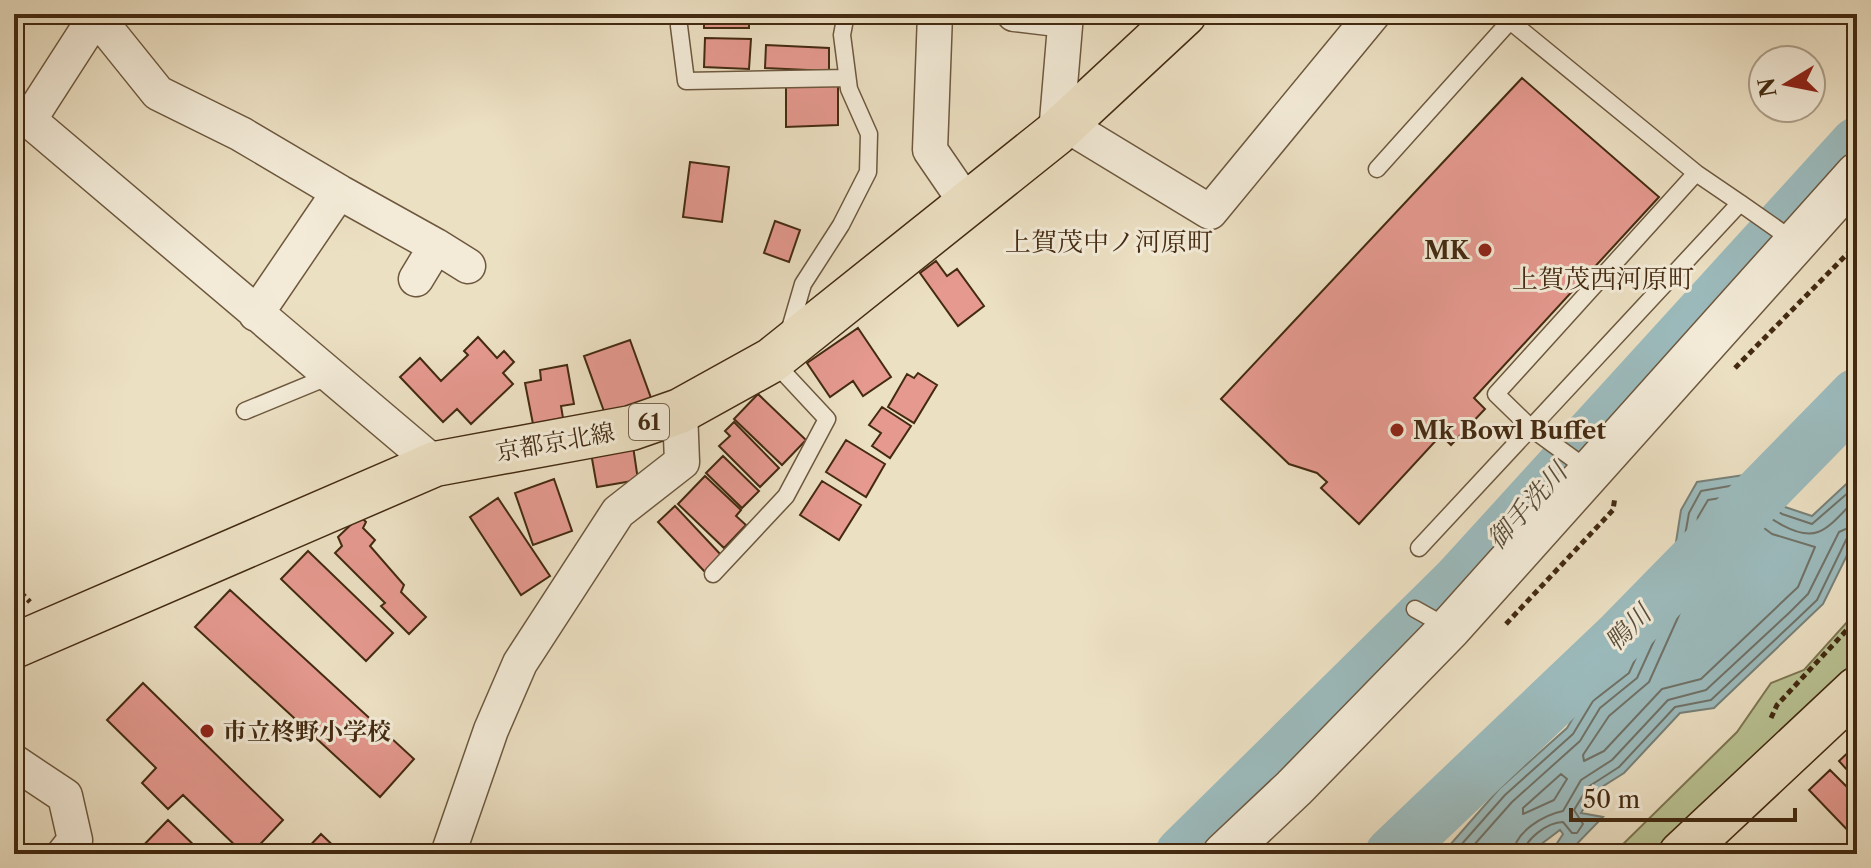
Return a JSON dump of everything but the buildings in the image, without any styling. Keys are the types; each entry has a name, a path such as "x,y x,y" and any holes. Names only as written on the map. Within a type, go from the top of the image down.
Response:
{"main road":[{"name":"京都京北線","path":"14,646 435,464 631,428 680,411 778,355 1060,128 1172,18"},
{"path":"1681,854 1857,689"}],"street":[{"path":"935,14 930,150 967,204"},
{"path":"1014,14 1065,17 1060,128 1210,212 1373,14"},
{"path":"435,464 29,120 94,15 158,93 241,134 468,266"},
{"path":"1224,854 1294,788 1432,618 1592,472 1778,229 1857,174"},
{"path":"256,314 339,192"},
{"path":"416,279 436,246"},
{"path":"448,854 491,730 520,663 618,512 682,462 680,411"},
{"path":"14,762 65,796 75,840 64,854"}],"lane":[{"path":"713,574 786,496 827,419 778,355 803,284 841,225 868,172 869,134 847,78 842,35 846,14"},
{"path":"1377,169 1510,21 1696,173 1778,229"},
{"path":"679,26 686,81 847,78"},
{"path":"1592,472 1531,428 1496,394 1696,173"},
{"path":"1419,548 1740,203"},
{"path":"245,411 330,376"}],"green space":[{"path":"1857,605 1857,667 1661,854 1613,854 1737,732 1771,683 1804,670 1849,620"}],"water":[{"path":"1857,474 1857,535 1823,604 1714,708 1680,713 1624,773 1594,792 1581,813 1603,817 1567,854 1550,854 1563,834 1560,830 1528,854 1442,854 1499,789 1567,728 1586,696 1622,669 1674,555 1681,510 1697,482 1744,475 1785,507 1812,516"}],"waterway":[{"name":"御手洗川","path":"1182,854 1459,581 1857,144"},
{"name":"鴨川","path":"1392,854 1622,635 1857,395"}],"place":[{"name":"MK","path":"1485,250"},
{"name":"Mk Bowl Buffet","path":"1397,430"},
{"name":"市立柊野小学校","path":"207,731"}],"district":[{"name":"上賀茂中ノ河原町","path":"1109,242"},
{"name":"上賀茂西河原町","path":"1603,279"}]}
